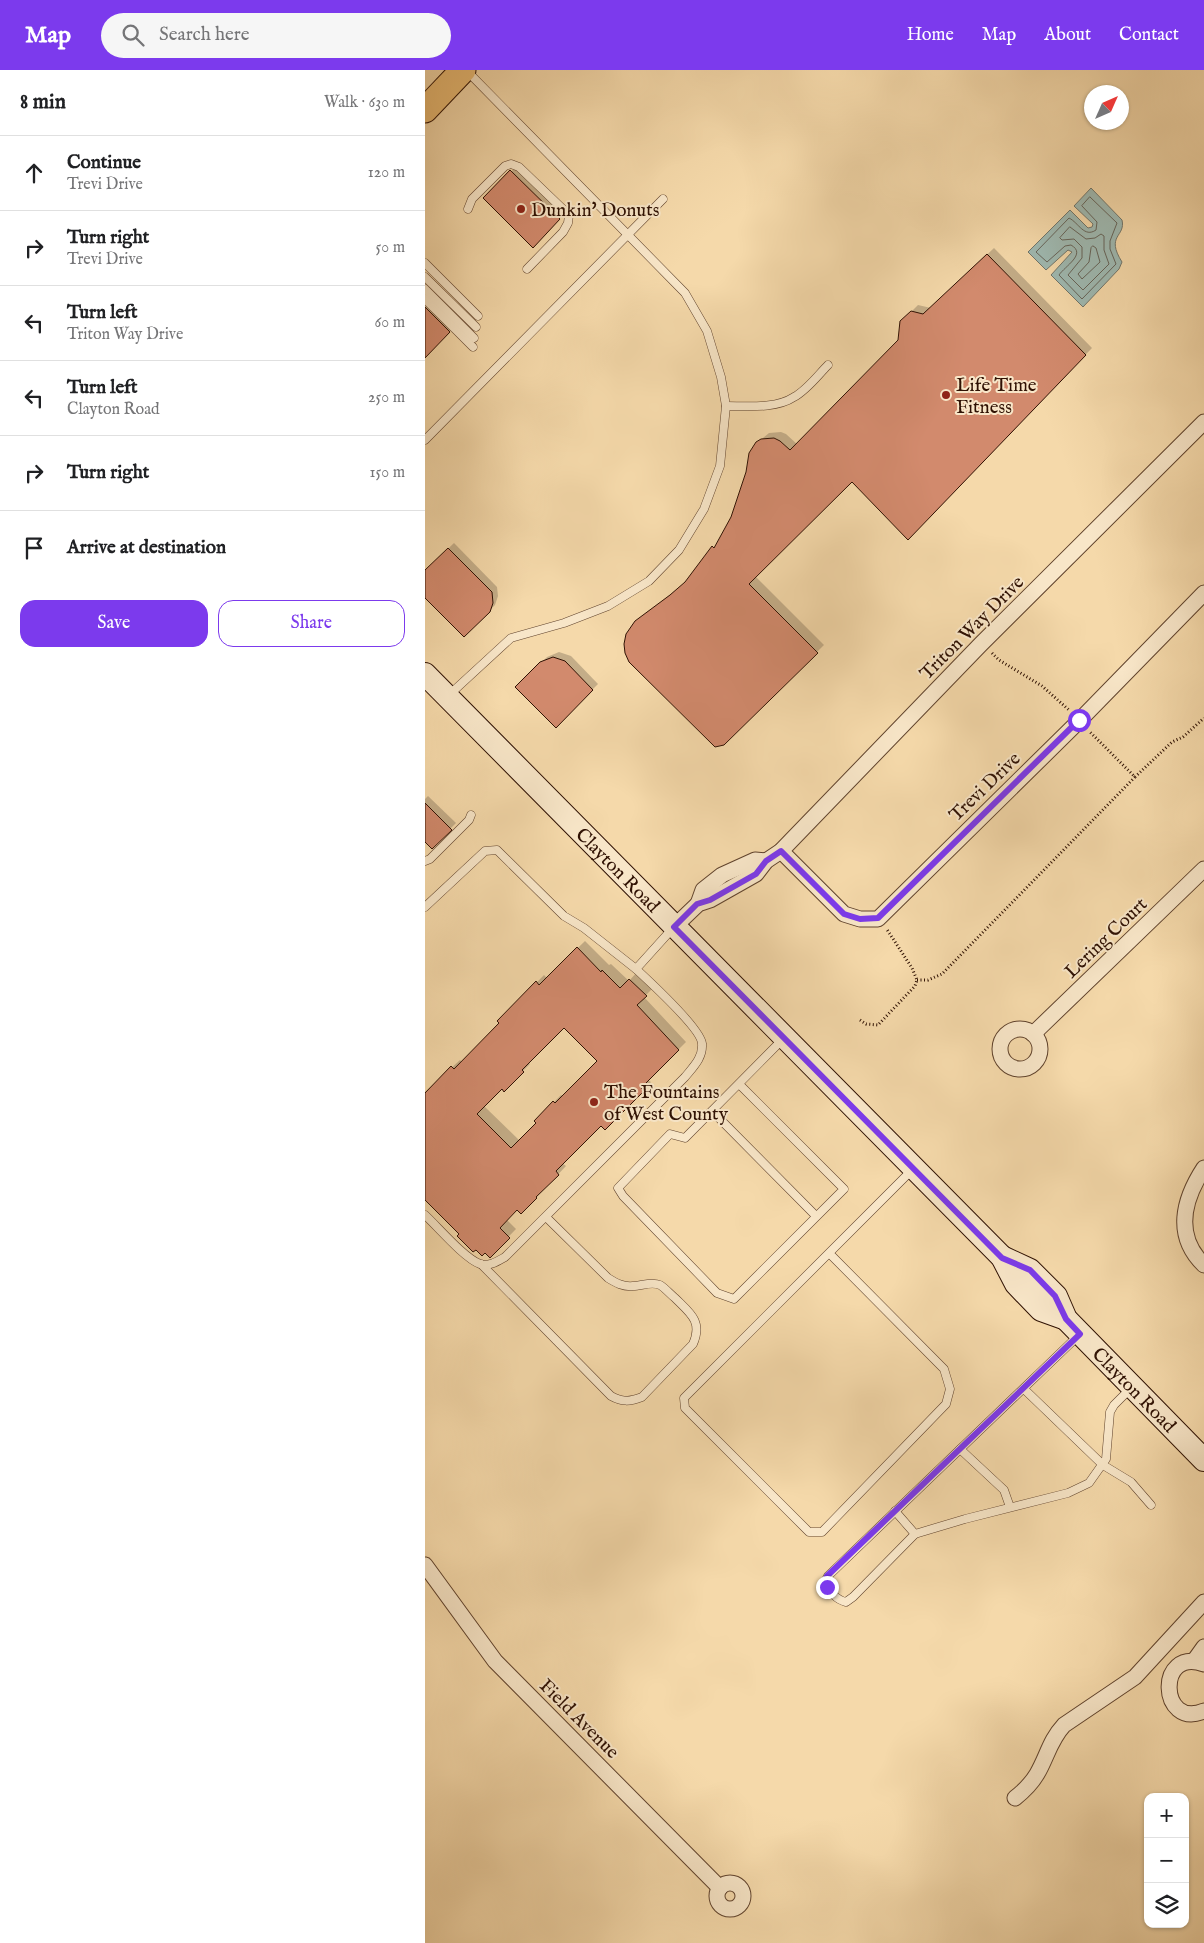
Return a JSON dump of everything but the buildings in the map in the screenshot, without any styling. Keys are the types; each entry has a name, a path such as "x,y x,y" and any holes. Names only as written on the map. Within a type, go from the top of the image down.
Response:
{"main road":[{"path":"425,110 465,70"},
{"name":"Clayton Road","path":"425,674 1002,1258 1016,1284 1041,1310 1073,1327 1204,1460"}],"street":[{"name":"Triton Way Drive","path":"674,927 697,904 703,890 722,875 755,860 766,861 781,851 981,644 1204,422"},
{"name":"Trevi Drive","path":"781,851 844,914 860,919 878,918 1077,723 1204,593"},
{"name":"Lering Court","path":"1033,1034 1204,869"},
{"path":"1204,1168 1195,1182 1184,1215 1184,1228 1189,1245 1204,1265"},
{"name":"Field Avenue","path":"425,1565 495,1661 720,1888"},
{"path":"1015,1798 1027,1788 1038,1773 1055,1734 1064,1725 1135,1677 1204,1602"},
{"path":"1204,1647 1199,1663 1179,1666 1173,1672 1168,1686 1172,1702 1184,1712 1204,1711"}],"lane":[{"path":"447,696 511,638 564,623 608,606 649,581 679,550 704,509 720,466 726,406 721,377 707,331 685,293 629,234 465,70"},
{"path":"468,209 472,199 505,166 511,164 519,166 569,215 568,223 563,232 527,269"},
{"path":"425,440 663,199"},
{"path":"425,264 478,316"},
{"path":"425,277 476,327"},
{"path":"425,289 473,342 425,299"},
{"path":"726,406 780,403 795,397 828,365"},
{"path":"425,861 430,859 469,820 471,815"},
{"path":"425,907 485,851 497,850 564,916 584,928 636,970 699,1034 703,1042 701,1055 685,1077 546,1217 505,1257 493,1264 481,1264"},
{"path":"636,970 674,927"},
{"path":"739,1084 844,1189 734,1299 717,1293 623,1196 618,1188 670,1134 685,1138 785,1037"},
{"path":"712,1111 817,1216"},
{"path":"829,1253 944,1369 950,1389 946,1404 822,1532 809,1532 685,1408 684,1398 829,1253 914,1168"},
{"path":"425,1214 469,1257 481,1264 611,1396 621,1402 633,1401 642,1397 693,1344 697,1334 696,1322 690,1312 660,1286 652,1283 633,1286 619,1285 608,1278 546,1217"},
{"path":"1073,1327 1040,1373 827,1576 825,1582 827,1587 839,1600 846,1602 853,1597 915,1534 1068,1493 1089,1483 1105,1462 1110,1412 1114,1405 1133,1387"},
{"path":"1024,1388 1105,1462 1131,1482 1151,1504"},
{"path":"960,1449 1004,1490 1010,1507"},
{"path":"895,1512 915,1534"}],"path":[{"path":"992,653 999,660 1042,686 1069,710"},
{"path":"917,980 928,980 942,974 1135,777 1172,742 1183,737 1204,718"},
{"path":"1087,728 1135,777"},
{"path":"860,1020 866,1024 878,1025 915,986 917,980 912,968 884,926"}],"water":[{"path":"1091,188 1122,220 1121,230 1115,246 1122,262 1119,269 1083,307 1051,275 1072,252 1068,250 1046,270 1028,252 1070,210 1088,228 1092,227 1093,224 1074,206"}],"place":[{"name":"Dunkin' Donuts","path":"521,209"},
{"name":"Life Time Fitness","path":"946,395"},
{"name":"The Fountains of West County","path":"594,1102"}],"route":[{"path":"827,1587 825,1582 827,1576 1080,1334 1066,1319 1055,1296 1030,1270 1002,1258 674,927 697,904 710,900 756,874 766,861 781,851 844,914 860,919 878,918 1079,720"}]}
